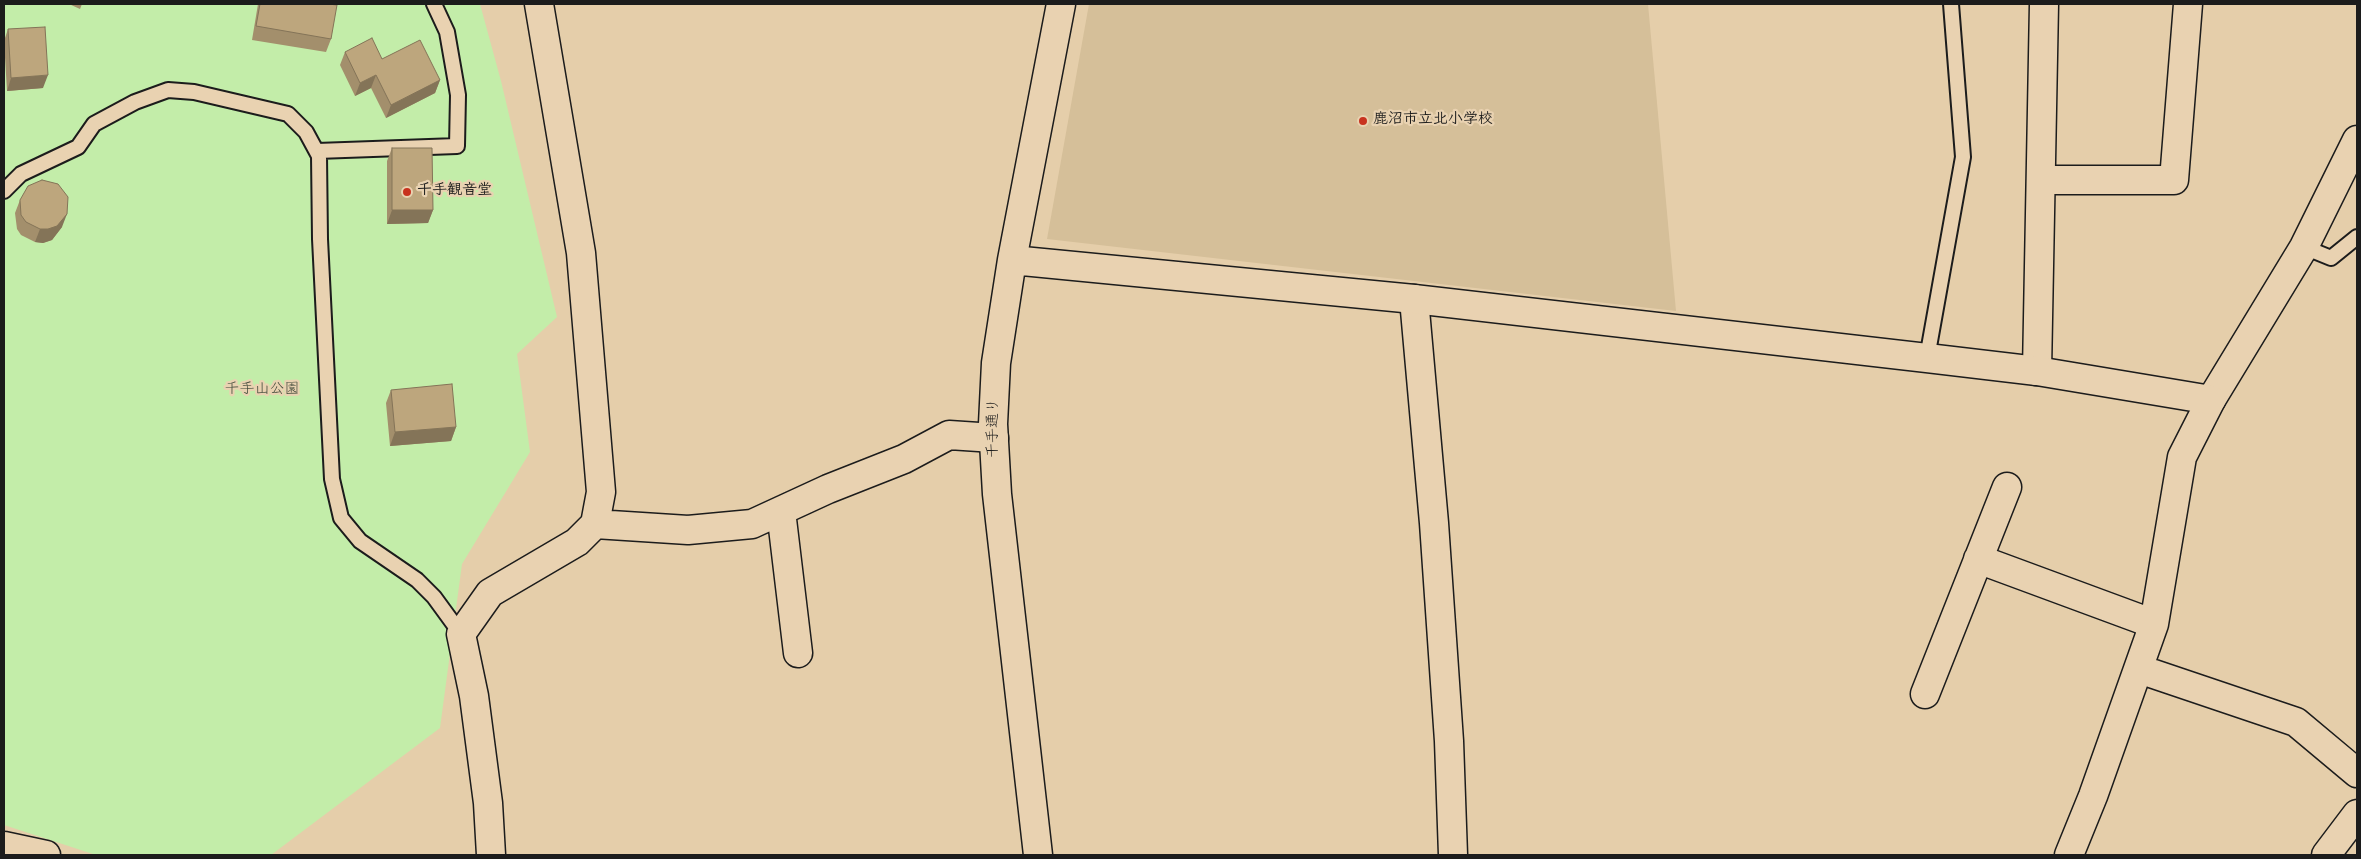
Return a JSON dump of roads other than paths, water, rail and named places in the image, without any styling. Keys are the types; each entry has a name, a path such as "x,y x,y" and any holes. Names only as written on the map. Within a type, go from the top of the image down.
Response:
{"main road":[{"path":"491,855 488,803 474,696 461,634 490,593 577,542 595,524 601,492 581,252 540,4"},
{"name":"千手通り","path":"1038,855 998,494 994,438 996,363 1012,260 1061,4"},
{"path":"2037,371 2044,4"},
{"path":"2041,180 2174,180 2188,4"},
{"path":"2070,855 2154,624 2182,457 2211,400 2304,247 2357,140"},
{"path":"1012,260 1414,299 1927,358 2037,371 2211,400"},
{"path":"1414,299 1436,543 1449,741 1453,855"},
{"path":"595,524 688,530 752,524 828,489 904,459 949,435 994,438"},
{"path":"1925,694 2007,487"},
{"path":"781,511 798,653"},
{"path":"1978,559 2154,624"},
{"path":"2139,669 2296,722 2357,773"},
{"path":"2326,855 2357,814"},
{"path":"4,846 46,855"}],"lane":[{"path":"317,151 457,146 458,95 447,32 434,4"},
{"path":"1927,358 1963,157 1951,4"},
{"path":"4,191 21,174 78,147 94,124 135,102 168,90 194,92 288,114 306,132 320,156 320,239 332,479 341,518 360,541 417,580 434,597 461,634"},
{"path":"2304,247 2331,258 2357,237"}],"place":[{"name":"鹿沼市立北小学校","path":"1363,121"},
{"name":"千手観音堂","path":"407,192"}],"park label":[{"name":"千手山公園","path":"262,391"}]}
